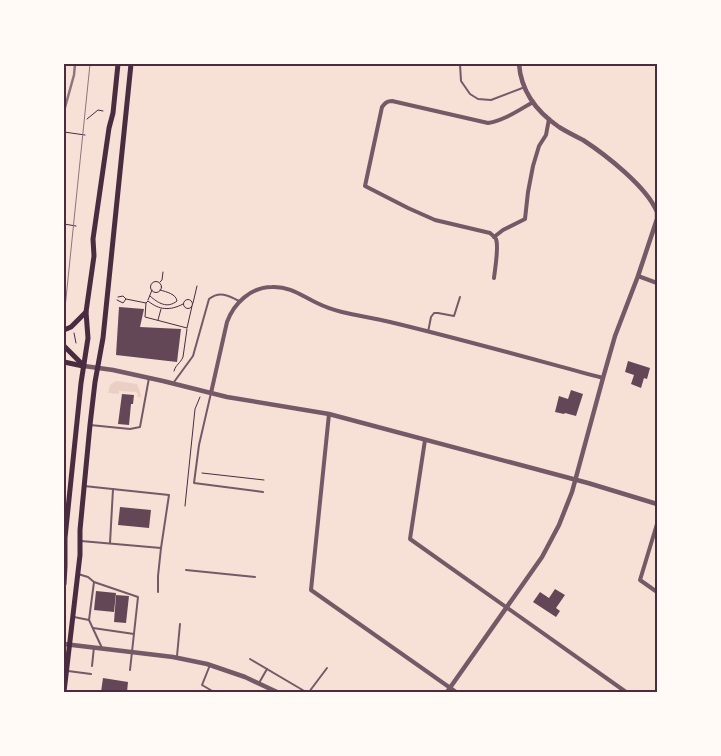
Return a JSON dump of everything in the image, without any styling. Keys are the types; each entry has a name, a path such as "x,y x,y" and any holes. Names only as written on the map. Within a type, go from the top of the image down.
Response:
{"main road":[{"path":"64,584 65,538 77,416 88,338 86,312 108,128 113,113 118,64"},
{"path":"64,692 67,671 67,644 73,616 80,555 90,425 103,338 131,64"},
{"path":"64,330 72,327 86,312"},
{"path":"64,346 84,366"},
{"path":"64,362 84,366"}],"street":[{"path":"448,690 542,557 559,525 568,504 616,336 657,219 655,206 622,170 608,158 549,119 540,110 524,87 520,76 519,64"},
{"path":"494,278 497,244 490,233 435,220 365,186 382,107 384,103 392,101 488,123 504,119 534,102"},
{"path":"494,237 525,220 533,166 539,146 546,135 549,119"},
{"path":"638,276 657,283"},
{"path":"211,393 227,322 232,311 239,301 249,294 272,286 284,287 295,291 330,309 389,322 603,378"},
{"path":"84,366 173,383 250,401 329,414 657,504"},
{"path":"329,414 311,590 448,690 456,692"},
{"path":"425,440 410,539 626,692"},
{"path":"657,524 640,580 657,592"},
{"path":"67,644 177,658 210,665 245,677 277,692"}],"lane":[{"path":"460,64 461,81 470,94 478,99 491,100 524,87"},
{"path":"173,383 193,356 209,299 223,294 239,301"},
{"path":"428,332 431,317 434,313 454,316 460,297"},
{"path":"90,425 130,429 140,427 149,378"},
{"path":"211,393 198,445 194,483 263,492"},
{"path":"84,486 170,494 161,548 158,592"},
{"path":"110,543 113,489"},
{"path":"80,541 161,548"},
{"path":"186,570 255,577"},
{"path":"78,574 88,577 94,582 138,597 130,670"},
{"path":"94,582 89,620 102,648"},
{"path":"73,616 89,620"},
{"path":"177,658 180,624"},
{"path":"93,628 134,634"},
{"path":"92,666 94,647"},
{"path":"250,659 308,692 327,668"},
{"path":"210,665 202,685 214,692"},
{"path":"259,683 267,669"},
{"path":"67,671 91,674"}],"path":[{"path":"87,119 98,110 103,111"},
{"path":"64,132 85,134"},
{"path":"64,224 76,226"},
{"path":"160,290 163,272"},
{"path":"160,282 155,281 150,287 152,290 147,302 145,318 187,328"},
{"path":"174,371 175,366 183,357 187,328 197,286"},
{"path":"152,290 173,294 177,301"},
{"path":"118,297 123,296 126,299 147,302 161,309 172,309 188,299 192,303"},
{"path":"150,296 161,304 168,305 177,301 183,303 184,307 190,308 192,306"},
{"path":"117,300 123,303 126,299"},
{"path":"157,321 161,309"},
{"path":"74,332 76,343"},
{"path":"185,506 195,409 200,397"},
{"path":"188,472 264,480"}],"shaded area":[{"path":"116,381 137,384 141,397 137,397 138,394 136,392 119,391 119,394 108,393 110,385"}],"building":[{"path":"119,307 144,309 140,327 181,329 177,362 116,355"},
{"path":"628,361 650,368 647,379 644,378 641,388 631,384 634,375 625,372"},
{"path":"571,390 583,394 576,416 555,412 559,396 568,399"},
{"path":"122,394 134,395 129,425 118,424"},
{"path":"120,507 151,510 149,528 118,525"},
{"path":"555,589 565,595 556,608 560,611 556,617 533,602 540,592 549,598"},
{"path":"96,591 116,593 114,612 94,610"},
{"path":"116,595 129,596 126,623 114,622"},
{"path":"103,678 128,682 127,692 101,692"}],"tram line":[{"path":"64,318 90,64"}],"railway":[{"path":"64,111 74,75 75,64"}]}
